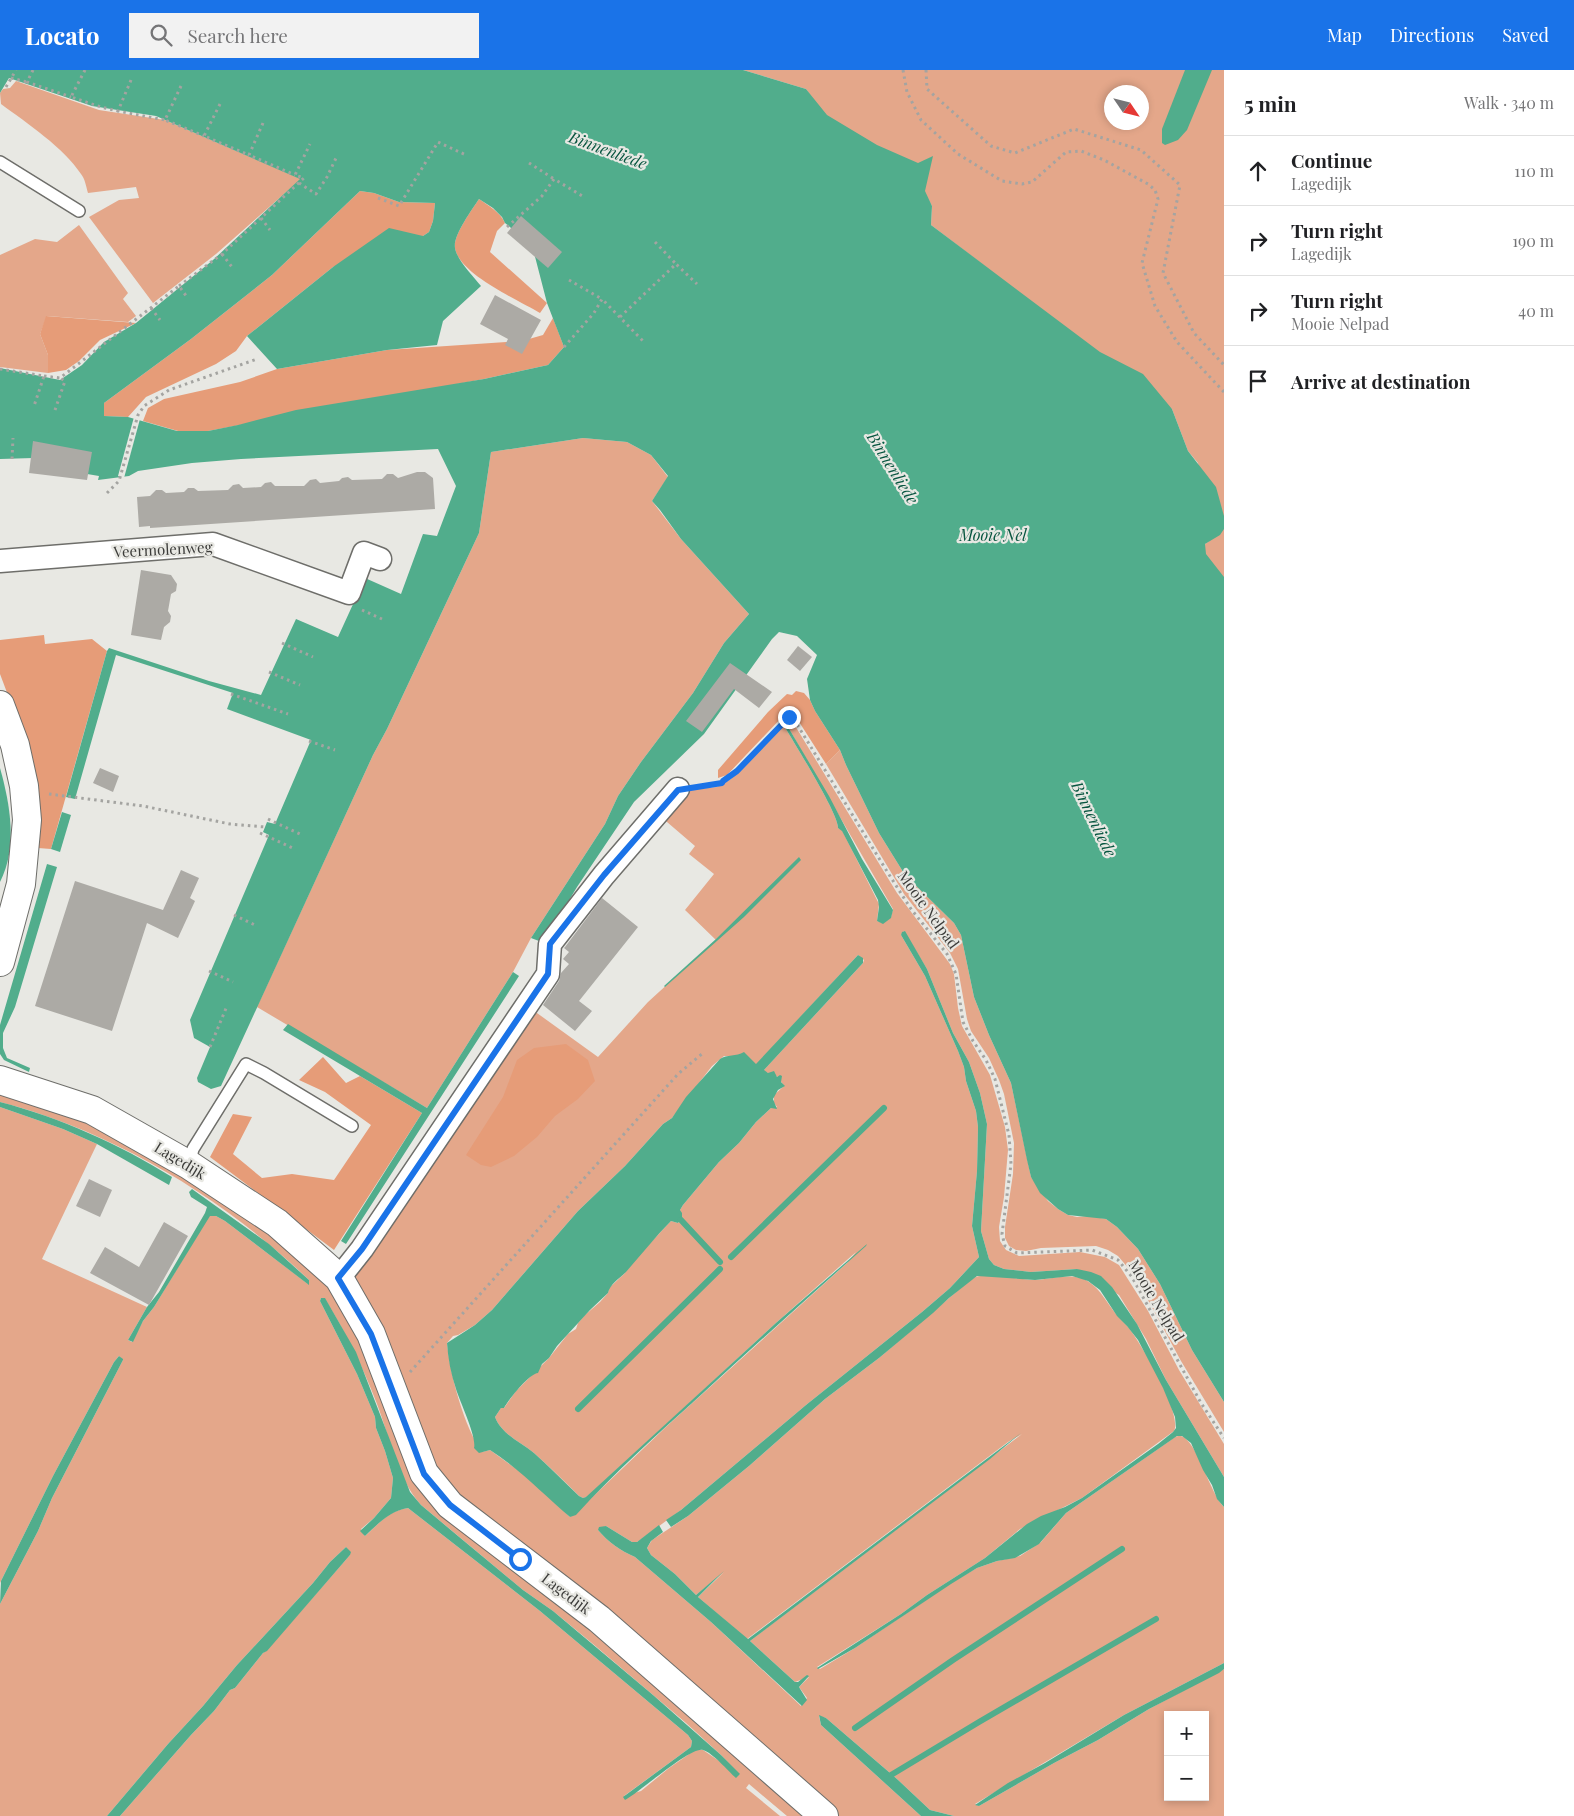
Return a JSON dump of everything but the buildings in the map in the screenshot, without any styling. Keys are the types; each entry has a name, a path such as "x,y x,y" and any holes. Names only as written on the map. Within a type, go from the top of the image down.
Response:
{"street":[{"name":"Veermolenweg","path":"0,561 213,544 349,593 364,553 380,559"},
{"path":"0,705 15,745 24,786 27,820 21,884 0,962"},
{"path":"338,1278 362,1249 548,974 550,944 604,875 678,790"},
{"name":"Lagedijk","path":"0,1080 92,1110 189,1165 277,1223 338,1278 371,1334 424,1474 450,1505 599,1618 824,1816"}],"lane":[{"path":"0,162 79,211"},
{"path":"189,1165 193,1149 246,1064 352,1126"}],"path":[{"path":"6,87 16,70"},
{"path":"27,82 33,70"},
{"path":"71,97 85,70"},
{"path":"903,70 907,92 921,120 958,154 1002,181 1022,184 1032,182 1066,152 1081,151 1104,160 1148,184 1155,190 1158,199 1142,263 1155,306 1177,342 1224,392"},
{"path":"926,70 927,88 991,146 1015,153 1074,129 1141,150 1180,185 1163,273 1194,333 1224,365"},
{"path":"11,78 101,108 165,120 304,178 222,254 60,378"},
{"path":"118,111 131,80"},
{"path":"165,120 181,86"},
{"path":"204,136 220,104"},
{"path":"249,155 263,123"},
{"path":"378,198 399,206 438,142 466,155"},
{"path":"295,175 310,144"},
{"path":"299,183 316,194 327,177 336,156"},
{"path":"529,163 584,197"},
{"path":"507,227 542,196 554,179"},
{"path":"261,218 270,230"},
{"path":"655,242 697,284"},
{"path":"222,254 232,266"},
{"path":"620,317 676,264"},
{"path":"569,280 602,299 644,342"},
{"path":"179,286 187,297"},
{"path":"564,347 594,312 602,299"},
{"path":"151,308 160,320"},
{"path":"108,493 120,481 138,415 144,406 169,390 257,359"},
{"path":"0,369 60,378 64,381 55,410"},
{"path":"34,406 44,376"},
{"path":"12,459 13,438"},
{"path":"360,609 382,620"},
{"path":"282,643 313,657"},
{"path":"269,672 300,685"},
{"path":"231,694 288,714"},
{"name":"Mooie Nelpad","path":"678,790 722,783 737,771 789,717 792,717 892,880 911,909 947,954 956,974 964,1022 995,1079 1009,1135 1011,1164 1002,1234 1005,1246 1017,1254 1092,1250 1118,1260 1132,1277 1201,1403 1224,1438"},
{"path":"309,741 335,750"},
{"path":"61,795 143,806 230,824 265,827"},
{"path":"268,819 302,835"},
{"path":"260,833 295,849"},
{"path":"234,915 257,926"},
{"path":"209,971 233,982"},
{"path":"210,1047 227,1006"},
{"path":"393,1391 678,1074 703,1053"}],"shaded area":[{"path":"743,70 1224,70 1224,583 1200,548 1213,538 1198,463 1188,451 1172,409 1119,376 982,264 931,225 932,206 924,191 932,157 918,164 837,134 806,89"},
{"path":"16,81 99,110 165,120 301,179 216,254 153,303 89,217 119,200 139,198 136,187 88,193 82,176 74,164 44,136 1,104 0,93 3,89 10,88"},
{"path":"360,191 374,193 399,202 435,203 433,221 429,232 423,236 333,267 247,336 236,351 216,364 146,397 128,417 104,416 104,403 191,339 272,275"},
{"path":"479,199 497,212 505,223 497,231 490,252 547,303 540,313 504,294 478,277 459,258 455,248 457,236"},
{"path":"79,225 128,293 123,299 136,316 128,322 47,316 40,334 48,355 48,373 0,367 0,255 35,239 57,242"},
{"path":"46,316 136,323 100,340 79,361 66,370 48,373 48,355 40,334"},
{"path":"553,318 564,347 548,365 484,379 208,431 178,431 143,421 148,408 164,399 240,382 277,369 387,350 522,341 543,335"},
{"path":"583,438 627,442 651,455 668,477 652,501 681,539 749,614 724,643 693,693 618,796 605,824 531,938 513,972 427,1108 257,1007 373,755 479,533 491,452"},
{"path":"44,635 45,644 92,639 107,651 51,849 38,848 26,743 0,674 0,640"},
{"path":"796,691 804,693 810,700 840,750 826,764 794,714 786,713 727,775 718,778 718,770 768,712 787,694 792,695"},
{"path":"788,721 794,724 897,893 950,964 954,974 962,1026 990,1075 1005,1127 1008,1150 999,1227 1000,1241 1006,1250 1019,1256 1080,1252 1105,1257 1119,1265 1148,1311 1179,1370 1224,1444 1224,1477 1166,1380 1146,1339 1119,1295 1077,1269 1031,1272 1004,1269 994,1265 989,1259 981,1231 987,1124 980,1093 969,1062 953,1033 927,969 904,931 901,935 925,976 958,1051 976,1111 978,1127 977,1171 972,1226 979,1257 950,1288 922,1312 806,1405 681,1510 640,1540 632,1542 606,1526 598,1530 615,1546 635,1557 711,1622 801,1706 807,1698 799,1687 809,1677 795,1682 750,1641 1022,1434 1008,1442 747,1639 698,1597 724,1572 696,1595 675,1574 651,1555 647,1548 652,1540 688,1516 749,1466 825,1399 879,1358 977,1276 1033,1280 1069,1277 1083,1279 1093,1285 1100,1293 1129,1328 1142,1348 1167,1395 1175,1422 1174,1431 1082,1498 1020,1529 985,1558 817,1667 820,1669 855,1648 951,1583 977,1568 1020,1556 1041,1542 1066,1513 1174,1438 1181,1436 1192,1447 1224,1507 1224,1663 1124,1715 975,1804 979,1806 1098,1740 1149,1709 1224,1669 1224,1816 954,1816 930,1810 826,1718 819,1716 821,1725 921,1816 837,1816 463,1500 434,1466 351,1272 530,1008 598,1057 648,1002 716,940 685,910 714,874 689,854 695,846 660,816 687,790 717,787 731,779","holes":["788,727 893,909 891,917 883,923 877,921 879,904 842,830 838,828 825,795 786,729","858,955 864,960 863,963 763,1071 778,1077 784,1086 774,1095 774,1103 777,1107 771,1108 756,1122 739,1143 719,1162 683,1205 680,1210 682,1218 678,1223 671,1221 624,1274 609,1288 608,1293 600,1302 585,1315 578,1323 576,1329 568,1334 549,1358 516,1391 495,1417 502,1429 512,1438 540,1458 579,1496 587,1497 856,1252 847,1263 667,1426 570,1517 526,1476 490,1450 482,1452 469,1429 459,1400 451,1370 447,1343 453,1336 475,1325 492,1310 578,1211 625,1166 663,1124 672,1118 712,1066 724,1056 742,1054 746,1055 756,1065"]},
{"path":"840,750 879,833 905,875 954,923 961,935 974,997 1011,1083 1031,1177 1048,1201 1058,1209 1068,1215 1077,1217 1089,1216 1106,1219 1117,1227 1138,1249 1160,1284 1192,1350 1224,1402 1224,1432 1181,1361 1135,1276 1118,1256 1096,1246 1041,1248 1026,1251 1016,1250 1009,1246 1005,1238 1005,1227 1013,1174 1014,1143 1004,1094 989,1058 971,1031 958,969 950,953 904,894 826,764"},
{"path":"566,1044 588,1060 595,1081 578,1099 555,1116 537,1137 514,1156 491,1167 481,1165 466,1155 503,1097 517,1060 534,1048"},
{"path":"323,1057 346,1083 360,1076 422,1113 334,1250 210,1157 233,1114 252,1117 233,1154 262,1178 292,1174 334,1180 371,1125 325,1092 299,1080"},
{"path":"0,1090 29,1098 141,1145 302,1255 351,1314 409,1460 554,1596 809,1816 787,1816 749,1784 746,1788 780,1816 120,1816 214,1711 230,1690 235,1688 263,1653 350,1555 346,1547 330,1562 237,1665 107,1816 0,1816 0,1604 123,1360 119,1356 114,1362 53,1476 0,1583 0,1107 63,1129 97,1144 42,1259 147,1307 128,1340 132,1342 143,1321 154,1307 209,1216 216,1216 225,1221 308,1284 309,1280 241,1222 165,1172 126,1150 85,1131 43,1115 0,1102","holes":["321,1298 325,1299 360,1363 377,1404 400,1470 406,1483 421,1505 523,1590 553,1611 593,1644 686,1723 740,1775 703,1750 695,1750 641,1791 624,1796 691,1747 692,1741 688,1735 540,1611 408,1508 390,1515 365,1536 361,1529 374,1518 391,1498 393,1478 376,1428 375,1417 357,1374 320,1301"]}],"water":[{"name":"Mooie Nel","path":"0,70 743,70 806,89 827,115 877,145 918,163 933,156 925,191 932,206 931,225 1100,352 1143,374 1172,409 1188,451 1216,487 1224,516 1224,529 1220,535 1205,544 1206,554 1224,577 1224,1402 1192,1350 1160,1284 1138,1249 1117,1227 1106,1219 1068,1215 1058,1209 1040,1193 1031,1177 1011,1083 974,997 961,935 954,923 905,875 879,833 840,750 810,700 807,679 817,655 797,636 779,632 772,639 704,734 634,802 559,917 539,941 531,938 605,824 618,796 693,693 724,643 749,614 681,539 652,501 668,476 651,455 627,442 583,438 491,452 479,533 373,755 221,1086 211,1089 198,1082 197,1078 210,1047 194,1038 190,1020 269,835 263,832 267,822 275,824 311,740 227,709 233,693 116,655 75,799 66,797 107,651 109,648 209,681 261,695 296,619 338,637 365,578 401,594 423,534 437,536 456,486 438,449 192,463 138,471 129,476 98,480 99,476 34,465 33,458 0,459 0,368 60,380 82,365 104,342 136,323 213,260 300,179 156,116 92,106 9,78 0,93","holes":["360,191 374,193 399,202 435,203 433,221 429,232 423,236 389,228 333,267 247,336 277,369 387,350 437,345 443,321 481,286 462,263 455,248 457,236 479,199 493,208 505,223 532,245 547,303 564,347 548,365 484,379 296,410 208,431 177,431 128,417 104,416 104,403 191,339 272,275"]},
{"path":"1185,70 1212,70 1187,130 1178,140 1165,145 1162,143 1162,129"},
{"path":"788,727 829,796 862,859 893,910 891,918 883,924 877,921 878,900 842,831 838,828 825,795 786,729"},
{"path":"0,768 7,796 11,840 6,869 0,882"},
{"path":"62,812 71,815 60,852 51,849"},
{"path":"799,857 801,860 744,917 664,986 716,939"},
{"path":"47,864 57,867 15,1007 3,1033 3,1048 7,1058 30,1068 29,1072 4,1060 0,1054 0,1025"},
{"path":"905,931 927,969 953,1033 969,1062 980,1093 987,1124 981,1231 989,1259 994,1265 1004,1269 1031,1272 1077,1269 1091,1272 1101,1276 1112,1287 1137,1324 1166,1380 1224,1477 1224,1507 1217,1499 1191,1443 1182,1436 1177,1436 1066,1513 1039,1544 1015,1558 997,1561 977,1568 855,1648 818,1669 985,1558 1027,1524 1082,1498 1158,1444 1176,1428 1175,1417 1163,1388 1138,1340 1117,1316 1100,1290 1088,1281 1072,1276 1035,1280 977,1276 879,1358 825,1399 749,1466 688,1516 671,1527 666,1520 681,1510 806,1405 922,1312 950,1288 979,1257 972,1226 977,1171 978,1127 976,1111 958,1051 925,976 901,935"},
{"path":"858,955 863,958 863,963 764,1070 768,1073 774,1071 777,1077 782,1076 781,1082 785,1086 778,1090 773,1099 777,1109 771,1108 719,1162 683,1205 680,1210 682,1218 678,1223 671,1221 665,1227 626,1272 613,1284 608,1293 557,1346 549,1358 542,1364 538,1373 525,1382 495,1417 502,1429 534,1453 579,1496 586,1497 777,1322 867,1244 866,1246 654,1438 606,1483 576,1515 570,1517 501,1457 490,1450 479,1453 474,1448 471,1428 453,1378 447,1343 475,1325 492,1310 578,1211 625,1166 663,1124 672,1118 686,1097 720,1059 744,1052 756,1064"},
{"path":"513,972 519,976 346,1244 341,1241 422,1113 283,1030 288,1024 427,1108"},
{"path":"0,1102 67,1124 110,1143 172,1177 169,1185 97,1144 63,1129 0,1107"},
{"path":"192,1189 269,1244 309,1280 309,1285 225,1221 216,1216 210,1216 154,1307 143,1321 133,1342 128,1340 147,1307 159,1292 205,1213 207,1207 191,1197 189,1192"},
{"path":"321,1298 325,1298 356,1352 410,1492 421,1505 523,1590 553,1611 653,1695 740,1774 736,1778 707,1752 703,1750 697,1751 677,1762 625,1800 623,1797 691,1747 692,1741 688,1735 540,1611 408,1508 390,1515 365,1536 360,1531 391,1498 393,1478 376,1428 375,1417 357,1374 320,1301"},
{"path":"119,1356 123,1360 0,1604 1,1581 53,1476"},
{"path":"1021,1433 990,1459 750,1641 795,1682 798,1682 807,1675 809,1676 799,1687 807,1700 802,1706 711,1622 635,1557 615,1546 598,1530 599,1527 606,1526 632,1542 637,1542 659,1525 663,1532 651,1541 647,1548 651,1555 675,1574 696,1595 724,1571 698,1597 748,1639"},
{"path":"346,1547 351,1552 350,1555 267,1651 263,1653 235,1688 230,1690 214,1711 120,1816 107,1816 237,1665 330,1562"},
{"path":"1224,1663 1224,1669 1219,1673 1149,1709 1098,1740 979,1806 975,1805 1008,1783 1124,1715"},
{"path":"819,1715 826,1718 930,1810 954,1816 921,1816 821,1725"}],"pier":[{"path":"134,417 140,419 124,478 118,476"}],"waterway":[{"path":"731,1257 884,1108"},
{"path":"681,1220 720,1262"},
{"path":"578,1409 720,1269"},
{"path":"855,1728 953,1660 1122,1549"},
{"path":"891,1775 1156,1619"}],"route":[{"path":"520,1559 450,1505 424,1474 371,1334 338,1278 362,1249 548,974 550,944 604,875 678,790 722,783 737,771 789,717"}],"water label":[{"name":"Binnenliede","path":"608,150"},
{"name":"Binnenliede","path":"893,468"},
{"name":"Binnenliede","path":"1094,819"}]}
